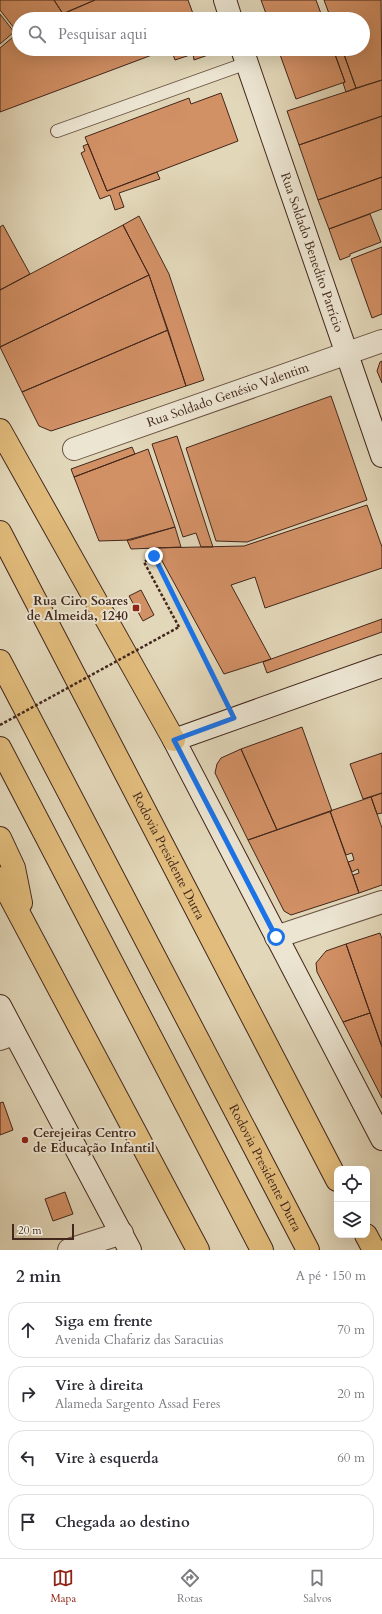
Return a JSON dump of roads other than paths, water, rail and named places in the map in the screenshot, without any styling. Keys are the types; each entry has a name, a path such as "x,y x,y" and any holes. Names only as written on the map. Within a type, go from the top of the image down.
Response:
{"highway":[{"path":"0,430 174,740"},
{"name":"Rodovia Presidente Dutra","path":"0,532 334,1174"},
{"name":"Rodovia Presidente Dutra","path":"0,661 308,1250"},
{"path":"0,748 262,1250"},
{"path":"0,838 14,868 24,925"},
{"path":"0,878 198,1250"},
{"path":"368,1238 374,1250"}],"street":[{"path":"225,0 229,12"},
{"name":"Rua Soldado Benedito Patrício","path":"244,56 348,353 382,456"},
{"name":"Rua Soldado Genésio Valentim","path":"74,449 382,341"},
{"path":"381,1137 174,740 382,666"},
{"path":"276,937 382,902"},
{"path":"0,1006 7,1036 126,1241 69,1250"}],"lane":[{"path":"57,131 244,56"}],"place":[{"name":"Rua Ciro Soares de Almeida, 1240","path":"136,608"},
{"name":"Cerejeiras Centro de Educação Infantil","path":"25,1140"}]}
